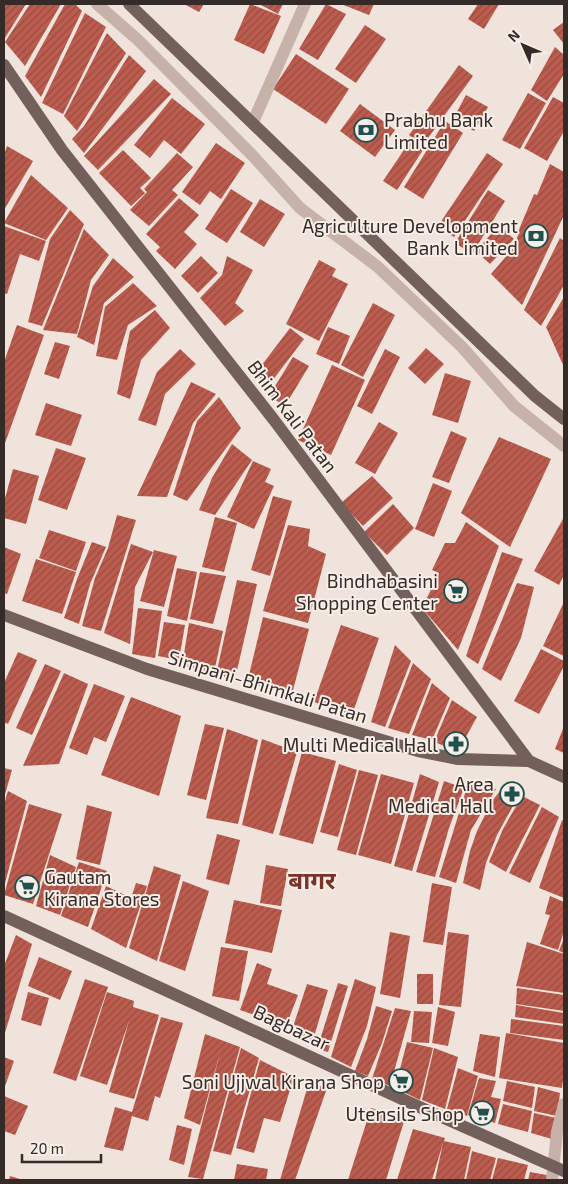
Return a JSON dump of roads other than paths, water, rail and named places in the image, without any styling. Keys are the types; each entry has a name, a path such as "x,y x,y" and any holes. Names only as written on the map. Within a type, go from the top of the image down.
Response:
{"main road":[{"path":"129,4 535,396 564,419"},
{"name":"Bhim Kali Patan","path":"4,65 62,150 274,420 529,761 564,777"},
{"name":"Simpani-Bhimkali Patan","path":"4,615 147,669 394,744 458,759 529,761"},
{"name":"Bagbazar","path":"4,916 559,1169"}],"street":[{"path":"97,4 150,53 253,156 300,208 378,268 462,347 514,406 564,446"},
{"path":"253,122 305,4"},
{"path":"552,1180 559,1169 557,1132 564,1104"}],"place":[{"name":"Prabhu Bank Limited","path":"366,130"},
{"name":"Agriculture Development Bank Limited","path":"536,236"},
{"name":"Bindhabasini Shopping Center","path":"456,591"},
{"name":"Multi Medical Hall","path":"456,744"},
{"name":"Area Medical Hall","path":"512,794"},
{"name":"Gautam Kirana Stores","path":"27,887"},
{"name":"Soni Ujjwal Kirana Shop","path":"401,1081"},
{"name":"Utensils Shop","path":"482,1113"}],"district":[{"name":"बागर","path":"312,879"}]}
